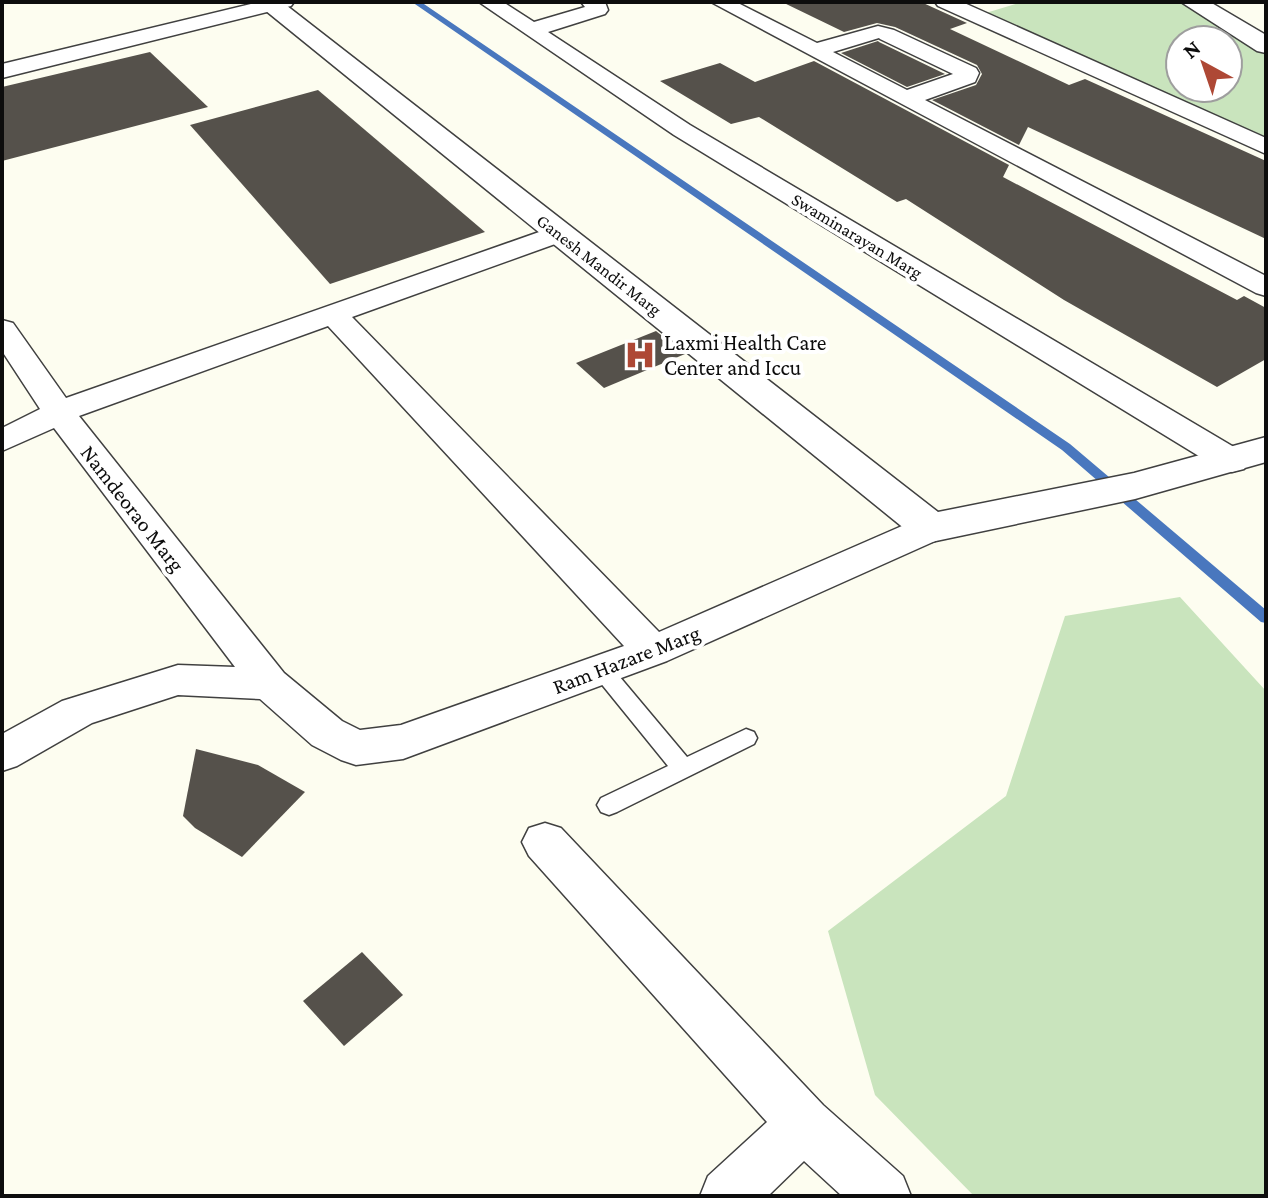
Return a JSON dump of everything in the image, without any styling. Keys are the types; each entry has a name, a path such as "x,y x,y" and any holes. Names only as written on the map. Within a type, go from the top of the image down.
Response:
{"street":[{"name":"Swaminarayan Marg","path":"489,2 682,130 1249,455"},
{"path":"531,30 598,10 598,6 591,2"},
{"path":"721,2 834,51 912,91 1266,287"},
{"path":"954,6 987,2"},
{"path":"1193,2 1266,46"},
{"path":"2,71 274,3"},
{"name":"Ganesh Mandir Marg","path":"274,3 931,528"},
{"path":"954,6 1266,147"},
{"path":"834,51 878,32 968,73 967,77 912,91"},
{"path":"10,434 59,412 559,233"},
{"path":"333,314 653,651"},
{"name":"Namdeorao Marg","path":"2,329 59,412 270,684"},
{"name":"Ram Hazare Marg","path":"270,684 327,733 356,748 403,742 653,651 931,528 1135,486 1249,455"},
{"path":"2,754 77,712 178,680 270,684"},
{"path":"545,842 804,1124 883,1196"},
{"path":"728,1196 804,1124"}],"lane":[{"path":"602,670 684,769"},
{"path":"609,805 746,738"}],"green space":[{"path":"1022,2 1181,2 1218,24 1164,24 1164,98 979,15"},
{"path":"1244,40 1266,53 1266,144 1177,104 1244,104"},
{"path":"1180,597 1266,691 1266,1196 974,1196 875,1095 828,931 1006,796 1065,616"}],"building":[{"path":"782,2 921,2 967,23 950,29 1069,85 1085,79 1266,161 1266,239 1028,127 1019,145 932,100 976,85 982,74 977,65 895,27 877,23 844,32"},
{"path":"878,41 945,74 907,87 841,53"},
{"path":"150,52 208,107 2,161 2,87"},
{"path":"814,61 1009,165 1003,177 1237,300 1244,296 1266,308 1266,359 1217,387 1064,300 906,199 897,202 759,117 731,124 660,81 720,63 755,82"},
{"path":"318,90 485,232 330,284 190,125"},
{"path":"656,331 685,354 604,388 576,363"},
{"path":"196,749 258,765 305,792 242,857 195,828 183,816"},
{"path":"362,952 403,995 344,1046 303,1001"}],"waterway":[{"path":"416,2 1066,447 1266,618"}],"place":[{"name":"Laxmi Health Care Center and Iccu","path":"640,355"}]}
